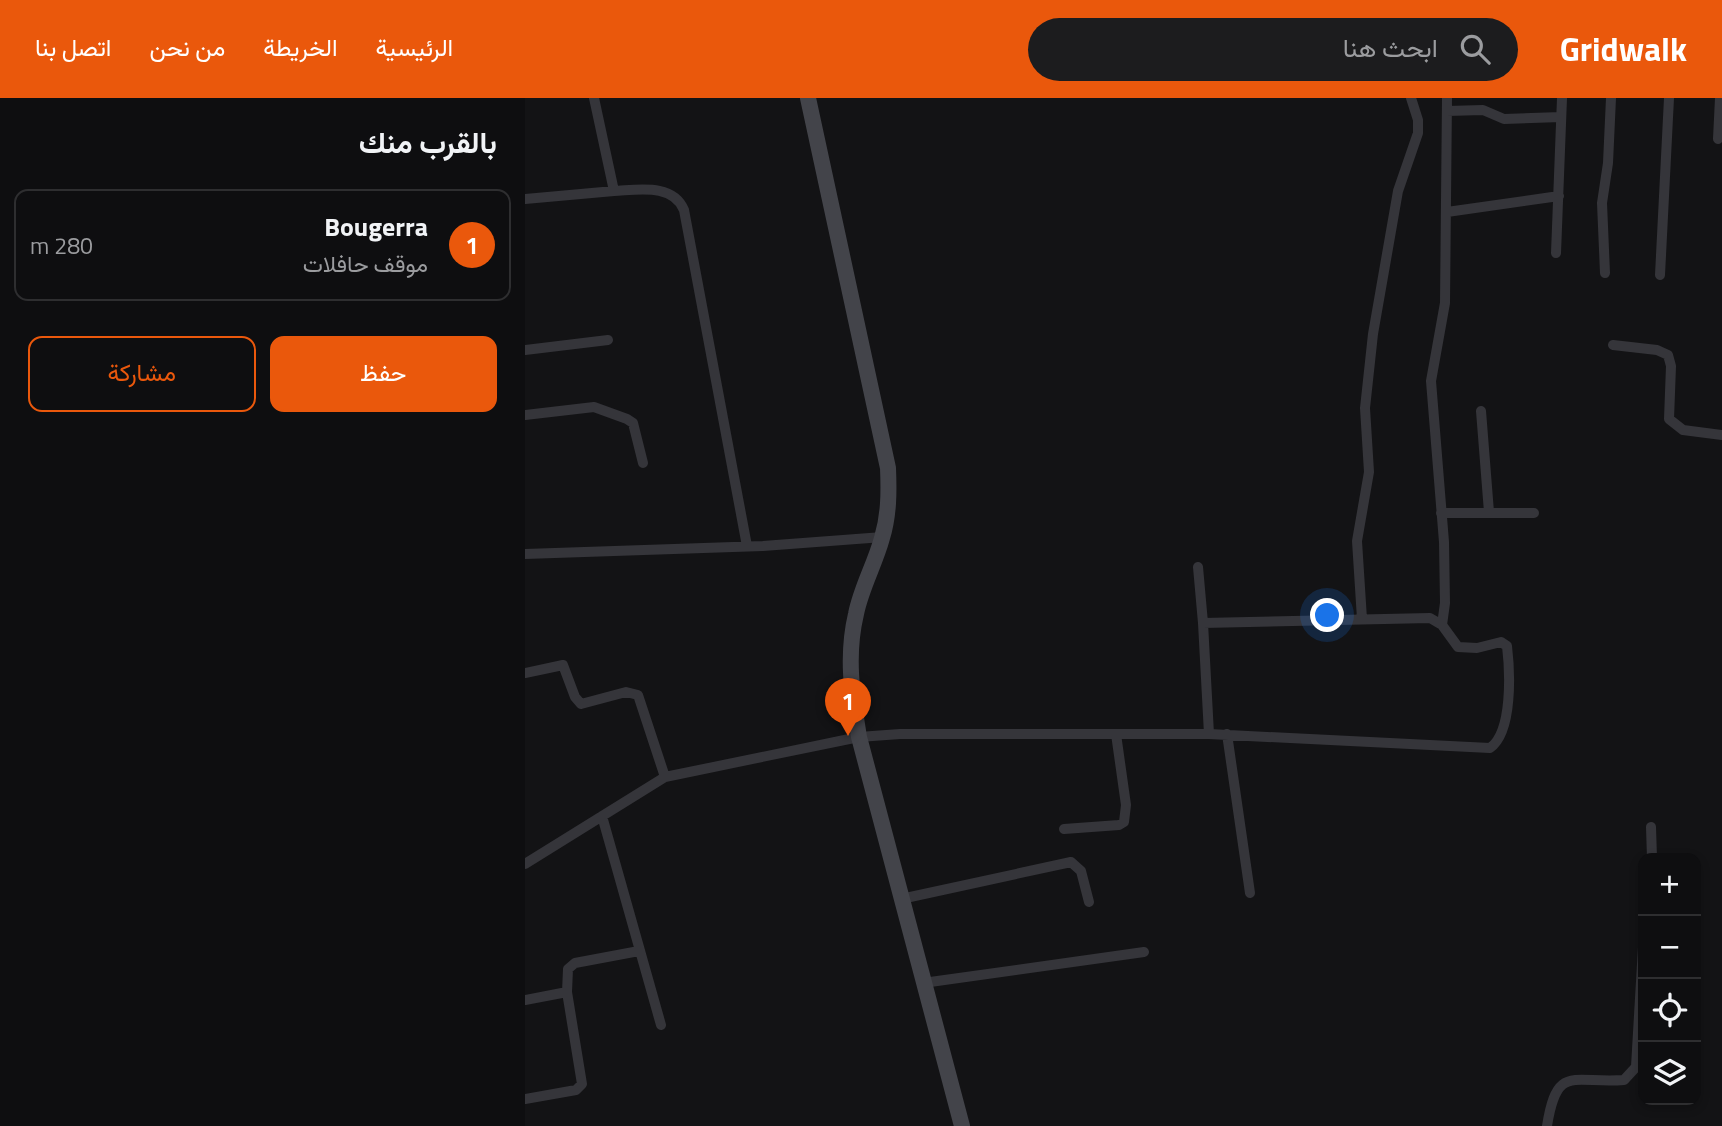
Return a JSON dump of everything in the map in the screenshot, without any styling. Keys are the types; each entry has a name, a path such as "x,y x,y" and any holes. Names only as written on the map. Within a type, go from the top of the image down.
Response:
{"main road":[{"path":"808,98 884,443 889,495 883,537 856,612 849,651 850,683 859,737 962,1126"}],"street":[{"path":"593,98 614,191"},
{"path":"1362,619 1357,541 1369,471 1364,408 1373,334 1398,191 1418,133 1418,120 1411,98"},
{"path":"1442,625 1445,577 1431,381 1445,303 1447,98"},
{"path":"1556,253 1562,98"},
{"path":"1605,273 1602,203 1608,163 1611,98"},
{"path":"1660,275 1669,98"},
{"path":"1718,139 1720,98"},
{"path":"1447,111 1483,110 1504,119 1561,117"},
{"path":"525,199 614,191 666,192 680,200 747,546"},
{"path":"1447,212 1559,196"},
{"path":"525,350 608,340"},
{"path":"1613,345 1657,350 1668,355 1671,366 1669,419 1683,430 1722,435"},
{"path":"525,415 594,407 627,419 633,423 643,463"},
{"path":"1481,411 1489,512"},
{"path":"1441,513 1534,513"},
{"path":"525,554 747,546 883,537"},
{"path":"1198,567 1209,734"},
{"path":"525,864 665,777 859,737 1227,734 1490,748 1499,738 1507,711 1507,646 1501,642 1476,648 1458,647 1442,625 1430,618 1203,623"},
{"path":"525,673 563,665 575,697 581,704 626,692 638,695 665,777"},
{"path":"1064,829 1119,825 1124,822 1126,805 1116,734"},
{"path":"1227,734 1250,893"},
{"path":"602,816 661,1026"},
{"path":"1651,827 1652,853"},
{"path":"901,899 1071,862 1081,871 1089,902"},
{"path":"525,1099 576,1090 582,1084 567,992 571,966 639,951"},
{"path":"923,983 1144,952"},
{"path":"1547,1126 1552,1096 1563,1083 1572,1080 1625,1080 1632,1074 1638,1056 1642,979"},
{"path":"525,1000 567,992"}],"place":[{"name":"Bougerra","path":"848,736"}]}
